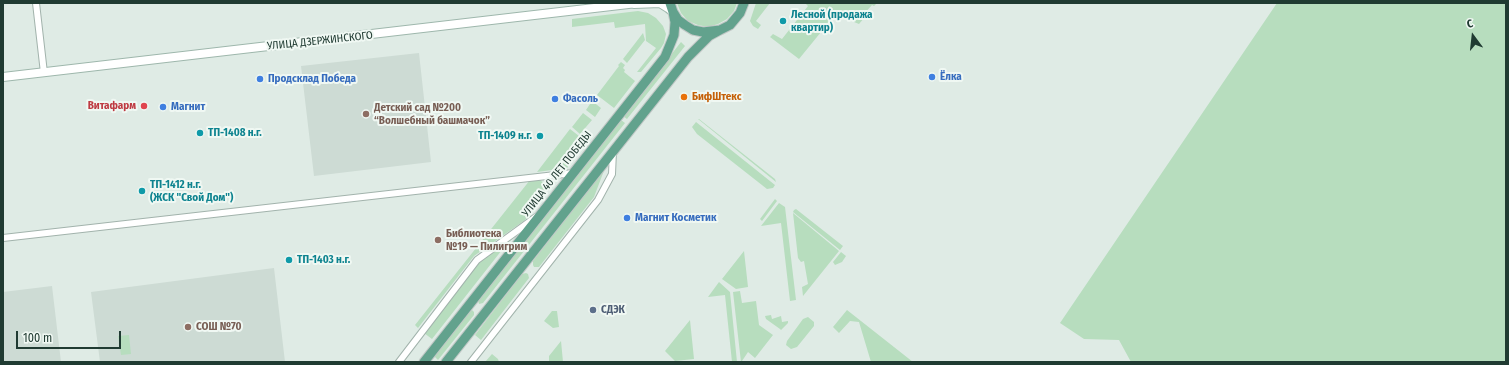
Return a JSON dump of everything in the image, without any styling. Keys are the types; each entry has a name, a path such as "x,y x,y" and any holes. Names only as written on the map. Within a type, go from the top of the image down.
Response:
{"main road":[{"name":"УЛИЦА ДЗЕРЖИНСКОГО","path":"3,77 636,4 660,3 668,8 671,7"},
{"path":"446,362 688,57 709,36 734,22 740,14 744,3"},
{"path":"671,7 681,22 693,30 703,32 720,30"},
{"name":"УЛИЦА 40 ЛЕТ ПОБЕДЫ","path":"424,362 665,57 674,35 675,22 671,7"},
{"path":"470,304 484,314"}],"street":[{"path":"36,3 44,72"},
{"path":"471,362 598,200 612,174 613,151"},
{"path":"3,238 573,173"},
{"path":"399,362 477,260 543,211"}],"shaded area":[{"name":"Детский сад №200 “Волшебный башмачок”","path":"419,53 431,162 314,176 301,66"},
{"name":"СОШ №70","path":"274,268 285,362 100,362 91,292"},
{"path":"52,286 61,362 3,362 3,292"}],"green space":[{"path":"677,3 737,3 734,11 727,19 708,27 688,21 681,13"},
{"path":"756,3 770,3 756,21 761,25 758,29 753,26 750,21"},
{"path":"805,3 877,3 874,6 872,5 863,15 865,17 859,24 854,22 855,20 852,17 850,19 839,10 799,59 770,37 773,34 782,39 808,6"},
{"path":"1277,3 1506,3 1506,362 1131,362 1119,340 1084,339 1060,323"},
{"path":"638,11 648,13 656,18 663,26 666,34 661,48 641,72 637,72 656,48 646,41 645,24 615,28 614,22 572,27 572,19"},
{"path":"643,33 645,40 627,63 623,59"},
{"path":"681,42 685,46 627,119 623,116"},
{"path":"621,62 625,65 623,68 625,70 624,72 635,81 614,108 597,95"},
{"path":"592,101 601,108 595,117 586,110"},
{"path":"583,113 592,120 580,134 572,127"},
{"path":"698,119 775,179 776,182"},
{"path":"621,120 625,123 483,303 479,304 478,300"},
{"path":"696,122 775,185 773,188 767,189 697,134 692,127"},
{"path":"570,129 579,136 573,143 581,150 567,168 537,172"},
{"path":"605,168 594,197 539,267 534,267 533,261"},
{"path":"537,179 545,183 547,191 525,220 474,256 418,328 415,325 530,180"},
{"path":"775,199 777,201 762,221 760,219"},
{"path":"779,203 785,207 796,300 790,301 781,223 761,226"},
{"path":"796,209 843,246 840,250 793,212"},
{"path":"793,213 839,251 803,296 802,287 808,284 804,261 801,262 798,258"},
{"path":"509,241 432,339 424,333 479,262"},
{"path":"744,251 748,287 736,289 722,279"},
{"path":"841,252 846,256 842,262 835,265 833,262"},
{"path":"522,274 528,274 529,278 481,340 475,335"},
{"path":"719,282 730,292 737,362 732,362 725,295 708,297"},
{"path":"740,291 742,303 756,301 759,325 773,335 755,358 748,352 742,361 743,362 741,362 733,292"},
{"path":"472,310 474,315 438,360 434,356"},
{"path":"847,310 913,362 871,362 859,322 850,321 839,333 833,327"},
{"path":"552,311 557,311 559,327 553,328 544,321"},
{"path":"771,315 772,319 781,316 782,322 788,321 788,323 781,330 766,319 765,316"},
{"path":"808,317 814,322 814,326 797,347 791,349 786,345 787,341 803,319"},
{"path":"690,320 694,359 675,361 665,351"},
{"path":"129,335 131,354 121,355 118,336"},
{"path":"561,341 563,362 549,362 549,356"},
{"path":"492,354 498,359 499,362 485,362"}],"place":[{"name":"Лесной (продажа квартир)","path":"783,21"},
{"name":"Ёлка","path":"932,77"},
{"name":"Продсклад Победа","path":"260,79"},
{"name":"БифШтекс","path":"684,97"},
{"name":"Фасоль","path":"555,99"},
{"name":"Витафарм","path":"144,106"},
{"name":"Магнит","path":"163,107"},
{"name":"Детский сад №200 “Волшебный башмачок”","path":"366,114"},
{"name":"ТП-1408 н.г.","path":"200,133"},
{"name":"ТП-1409 н.г.","path":"540,136"},
{"name":"ТП-1412 н.г. (ЖСК \"Свой Дом\")","path":"142,191"},
{"name":"Магнит Косметик","path":"627,218"},
{"name":"Библиотека №19 — Пилигрим","path":"438,240"},
{"name":"ТП-1403 н.г.","path":"289,260"},
{"name":"СДЭК","path":"593,310"},
{"name":"СОШ №70","path":"188,327"}]}
